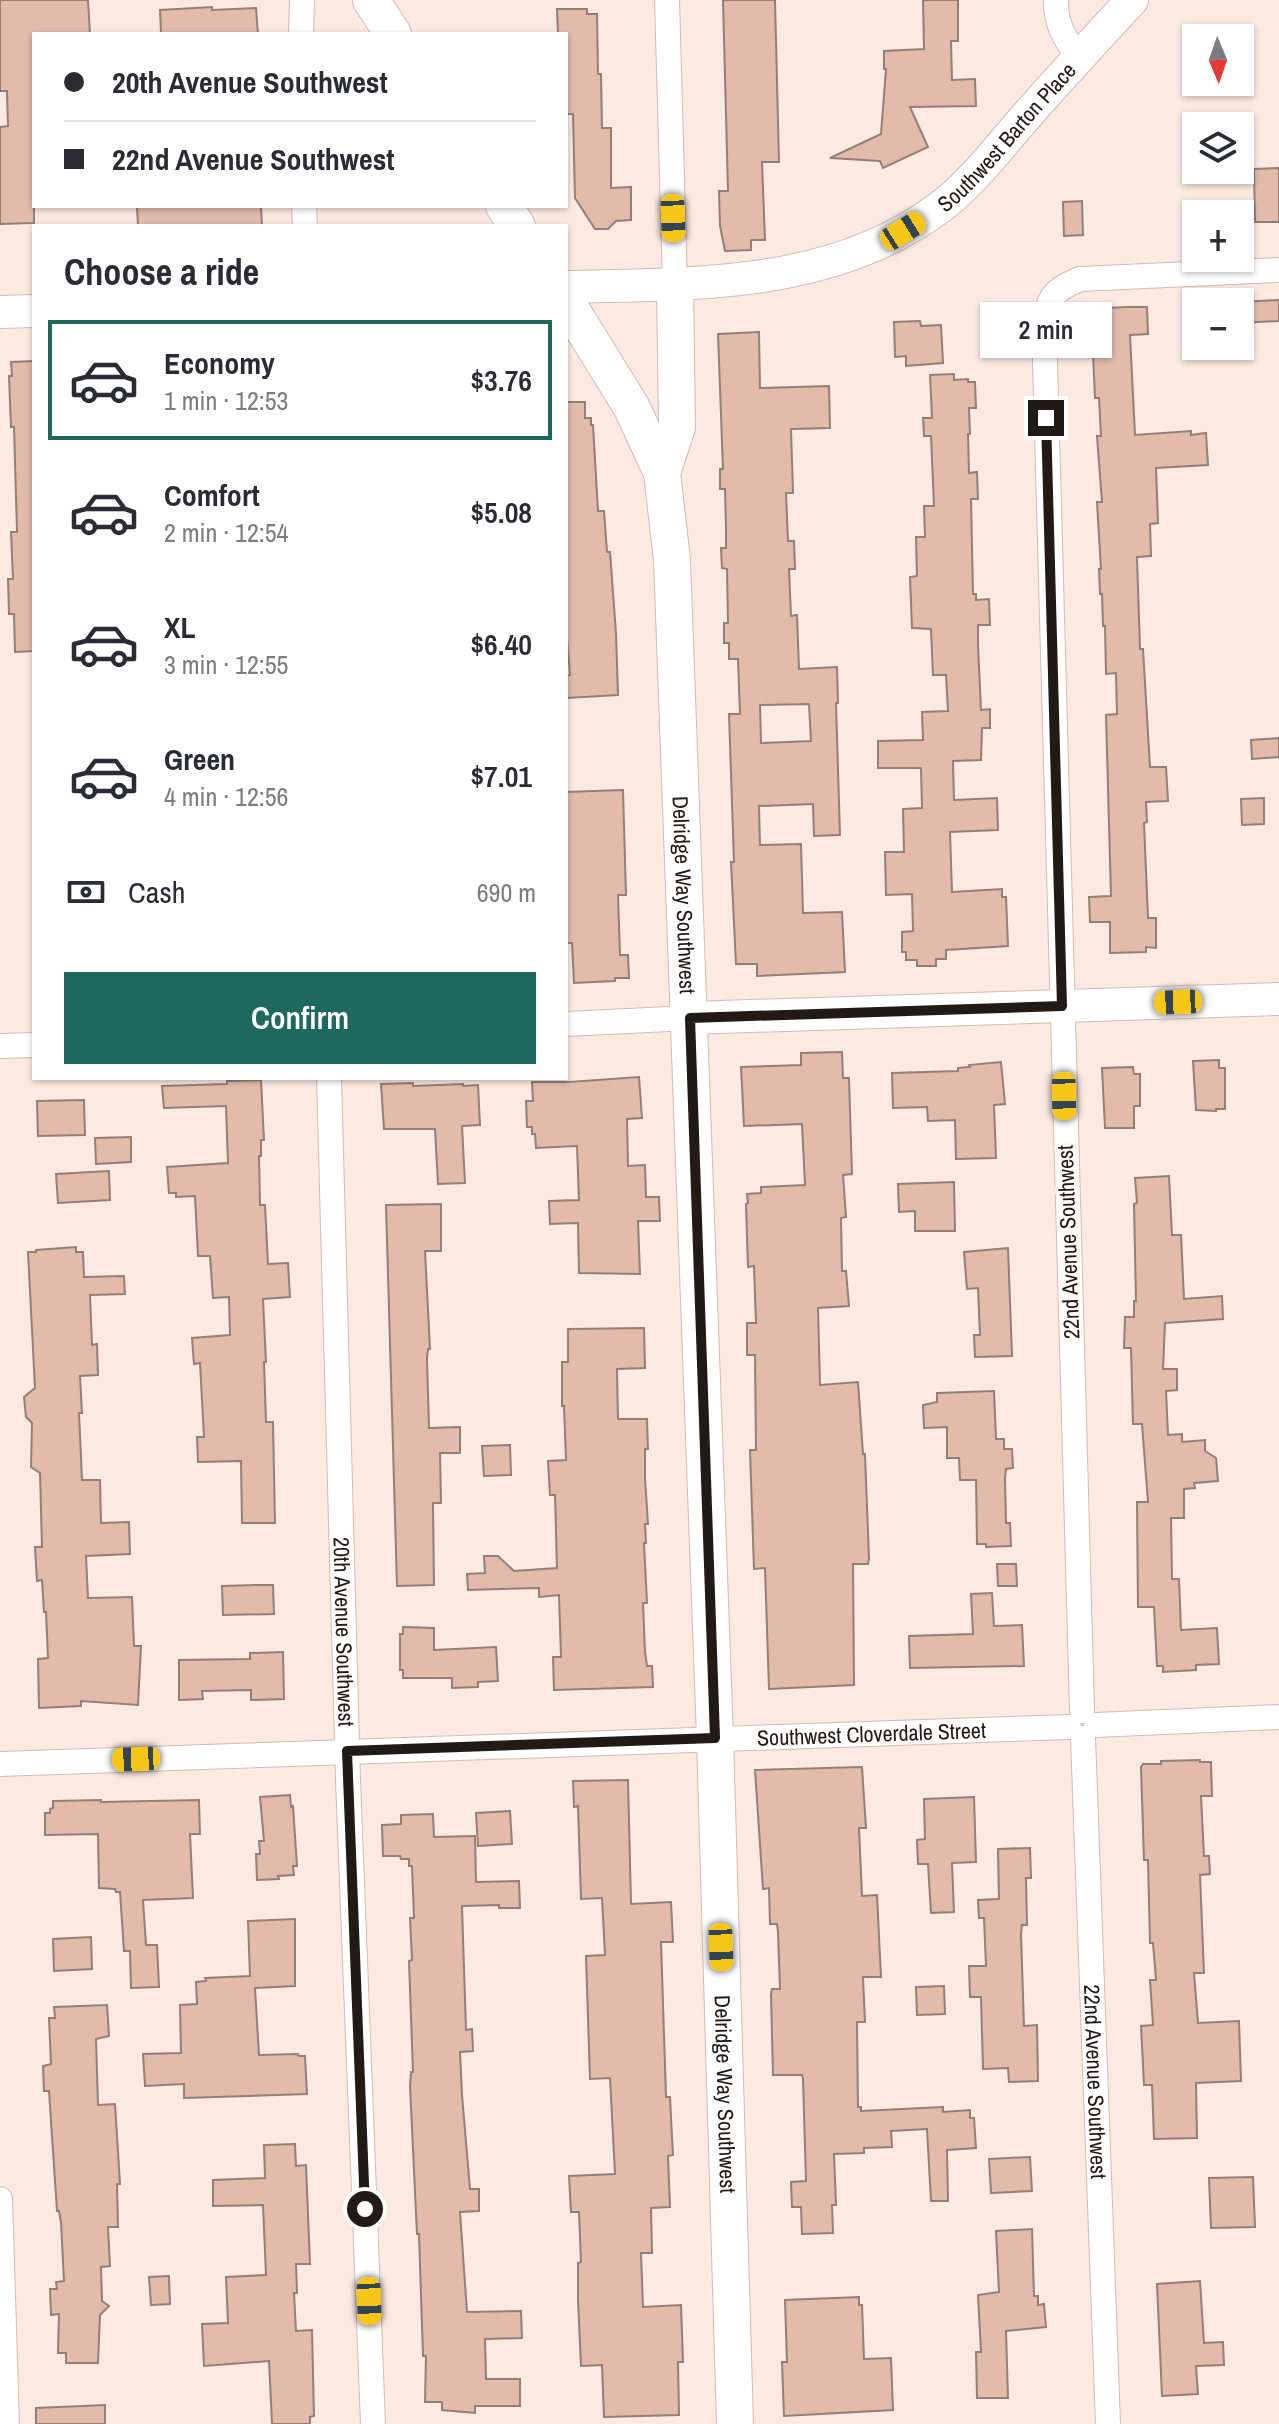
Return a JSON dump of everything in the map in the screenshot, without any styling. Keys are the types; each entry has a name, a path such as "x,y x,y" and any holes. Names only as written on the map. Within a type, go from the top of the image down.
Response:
{"main road":[{"path":"371,0 392,32"},
{"path":"662,473 677,427 675,284"},
{"name":"Delridge Way Southwest","path":"568,304 632,408 662,473 673,575 715,1738 735,2424"}],"street":[{"path":"301,32 302,0"},
{"path":"667,0 675,284"},
{"path":"1056,0 1060,28 1078,57"},
{"name":"Southwest Barton Place","path":"568,287 737,281 784,273 859,252 903,231 939,208 972,178 1132,0"},
{"name":"22nd Avenue Southwest","path":"1108,2424 1083,1725 1044,325 1047,305 1054,294 1080,279 1279,270"},
{"path":"0,312 32,311"},
{"path":"568,1024 1279,999"},
{"path":"0,1046 32,1045"},
{"name":"20th Avenue Southwest","path":"329,1080 347,1751 373,2424"},
{"name":"Southwest Cloverdale Street","path":"0,1764 1279,1717"},
{"path":"0,2199 7,2424"}],"building":[{"path":"0,0 88,0 90,32 32,32 34,223 0,224 0,127 8,126 7,91 0,91"},
{"path":"723,0 775,0 779,162 762,162 765,240 751,240 751,250 725,251 720,226 719,191 728,191"},
{"path":"923,0 958,0 958,41 951,41 952,80 975,79 976,106 910,107 928,147 883,168 880,161 830,158 881,134 886,69 884,51 924,49"},
{"path":"256,8 258,32 161,32 160,10"},
{"path":"557,9 587,9 587,14 597,14 602,128 611,128 611,188 631,187 631,220 616,221 608,229 595,229 575,198 573,114 568,114 568,32 558,32"},
{"path":"1279,168 1279,222 1255,222 1254,169"},
{"path":"1082,201 1083,235 1064,236 1063,202"},
{"path":"137,208 261,208 262,224 138,224"},
{"path":"1279,300 1279,321 1254,322 1254,301"},
{"path":"1147,307 1148,334 1130,335 1135,435 1191,431 1191,435 1206,433 1208,465 1156,468 1158,523 1150,524 1151,556 1137,557 1140,649 1143,649 1150,767 1166,767 1168,801 1146,802 1147,822 1144,823 1148,918 1156,918 1156,948 1146,947 1146,952 1110,953 1110,922 1090,922 1089,897 1111,896 1106,715 1117,714 1116,673 1106,674 1105,626 1100,594 1097,502 1102,502 1097,436 1101,436 1089,309"},
{"path":"920,321 921,326 941,325 943,363 906,366 906,356 895,357 894,322"},
{"path":"759,332 760,388 829,386 830,428 791,429 793,493 786,493 788,541 794,541 795,569 789,569 791,616 797,615 799,669 837,667 840,835 814,836 813,804 759,806 760,845 801,844 803,913 842,912 845,972 757,976 757,964 736,964 729,714 740,714 738,659 729,659 729,643 724,643 724,623 728,623 727,569 722,568 721,548 726,548 726,527 725,489 720,489 720,469 723,469 718,334","holes":["809,704 811,741 761,743 760,705"]},
{"path":"32,361 32,651 15,652 14,614 9,614 8,579 13,579 11,532 17,532 9,376 12,376 11,362"},
{"path":"954,374 954,380 975,382 976,408 969,408 968,434 969,473 977,472 978,499 971,499 973,594 976,594 976,600 989,599 990,625 978,625 978,645 981,710 990,709 990,728 982,728 981,760 953,761 954,800 997,798 998,830 950,832 952,892 1002,889 1002,897 1006,897 1008,946 946,950 946,959 936,959 936,966 917,966 917,960 906,960 906,952 902,952 902,932 913,931 912,894 886,895 885,852 904,852 903,809 922,808 921,768 878,768 878,741 923,740 922,712 948,711 946,675 933,675 931,629 912,628 910,577 917,576 916,537 925,537 924,506 934,506 931,436 924,436 923,418 932,418 930,375"},
{"path":"568,402 585,402 585,418 591,418 593,425 598,511 604,511 607,552 610,552 618,695 568,698"},
{"path":"1279,738 1279,757 1252,759 1251,740"},
{"path":"623,790 626,895 618,895 620,955 628,955 629,978 574,983 572,943 568,943 568,792"},
{"path":"1264,798 1264,824 1242,825 1241,799"},
{"path":"842,1052 843,1078 849,1078 852,1174 843,1175 846,1217 841,1218 842,1271 846,1271 849,1306 818,1308 820,1385 858,1382 865,1454 869,1559 868,1564 853,1564 854,1685 769,1689 765,1568 754,1569 750,1450 756,1450 755,1355 747,1355 747,1323 756,1323 754,1266 748,1267 746,1204 747,1194 761,1193 761,1187 805,1185 802,1124 744,1126 741,1067 801,1065 801,1053"},
{"path":"1219,1060 1219,1068 1225,1068 1225,1109 1196,1110 1193,1061"},
{"path":"1001,1062 1005,1104 994,1105 996,1158 956,1159 955,1120 928,1121 927,1107 893,1108 892,1073 958,1071 958,1068 969,1065"},
{"path":"1133,1067 1134,1074 1140,1074 1140,1106 1134,1106 1134,1128 1105,1128 1102,1068"},
{"path":"639,1077 642,1118 627,1119 628,1166 645,1165 646,1197 659,1197 660,1221 638,1221 640,1274 579,1273 578,1223 550,1224 549,1201 579,1200 577,1146 536,1148 532,1127 527,1127 526,1101 533,1101 532,1082"},
{"path":"261,1080 264,1140 261,1140 259,1156 260,1205 265,1205 268,1264 288,1263 290,1297 263,1299 266,1422 273,1422 275,1523 242,1523 241,1461 198,1462 197,1437 204,1437 200,1363 194,1364 192,1338 230,1335 229,1297 213,1298 210,1256 198,1256 195,1196 176,1197 176,1193 169,1193 167,1167 228,1163 226,1106 164,1108 162,1086"},
{"path":"413,1083 413,1086 478,1085 480,1125 462,1126 465,1183 438,1184 435,1129 384,1129 381,1084"},
{"path":"84,1100 85,1135 38,1136 37,1101"},
{"path":"131,1137 131,1162 96,1164 95,1138"},
{"path":"109,1171 110,1200 58,1203 56,1174"},
{"path":"1169,1176 1172,1235 1181,1235 1184,1299 1222,1296 1223,1319 1165,1323 1163,1369 1177,1369 1177,1390 1166,1391 1168,1435 1182,1434 1182,1442 1205,1440 1205,1451 1216,1458 1218,1481 1194,1483 1195,1488 1184,1489 1184,1518 1171,1518 1172,1579 1179,1579 1181,1630 1217,1628 1219,1664 1196,1665 1196,1670 1163,1672 1163,1666 1157,1666 1154,1607 1138,1607 1137,1502 1148,1502 1142,1424 1133,1424 1131,1348 1124,1348 1125,1317 1134,1317 1136,1301 1135,1178"},
{"path":"954,1182 955,1231 915,1231 915,1211 899,1212 898,1184"},
{"path":"441,1204 441,1251 425,1251 430,1349 427,1359 429,1428 460,1427 460,1453 440,1453 441,1503 433,1503 434,1585 397,1586 386,1205"},
{"path":"76,1247 76,1252 83,1252 84,1277 124,1276 125,1294 90,1295 92,1345 97,1344 98,1375 80,1376 82,1413 79,1413 82,1480 100,1480 101,1523 129,1522 130,1554 86,1556 88,1598 132,1597 134,1646 141,1646 138,1705 81,1701 81,1706 39,1708 38,1659 48,1658 46,1612 42,1580 37,1581 35,1547 42,1547 40,1473 31,1467 32,1423 26,1417 24,1397 35,1388 28,1252"},
{"path":"1008,1248 1012,1356 975,1357 974,1335 980,1335 978,1288 967,1289 964,1252"},
{"path":"644,1328 645,1368 617,1369 618,1419 647,1419 645,1478 648,1524 645,1524 644,1543 647,1603 643,1603 645,1652 647,1666 652,1666 653,1687 554,1690 553,1657 561,1657 559,1595 539,1597 539,1588 468,1590 467,1574 485,1573 484,1556 498,1556 514,1571 557,1568 555,1495 550,1495 548,1461 566,1460 562,1362 568,1362 568,1329"},
{"path":"994,1391 996,1439 1004,1439 1004,1449 1012,1449 1013,1468 1006,1469 1005,1479 1006,1523 1010,1523 1011,1546 986,1547 986,1544 977,1544 976,1480 960,1480 959,1458 947,1458 947,1427 924,1428 923,1405 937,1402 937,1393"},
{"path":"510,1445 511,1475 484,1476 482,1446"},
{"path":"997,1564 1016,1564 1017,1586 998,1586"},
{"path":"273,1585 274,1614 223,1615 222,1586"},
{"path":"992,1593 994,1626 1022,1625 1024,1666 910,1668 909,1636 973,1634 971,1594"},
{"path":"403,1627 434,1628 434,1650 496,1647 498,1681 478,1682 478,1687 452,1688 452,1678 403,1678 403,1670 400,1670 400,1634 403,1634"},
{"path":"283,1652 284,1699 251,1700 251,1690 202,1691 203,1699 179,1700 179,1660 250,1659 250,1653"},
{"path":"1161,1761 1211,1762 1212,1796 1201,1796 1204,1856 1209,1856 1210,1874 1200,1875 1204,1973 1194,1973 1198,2023 1239,2021 1241,2081 1196,2083 1197,2138 1154,2139 1152,2085 1144,2085 1141,2026 1153,2025 1150,1980 1156,1980 1153,1943 1150,1943 1148,1860 1144,1860 1141,1767 1143,1764 1161,1764"},
{"path":"862,1767 866,1828 859,1828 862,1896 877,1895 881,1977 863,1977 865,2022 857,2022 858,2107 861,2111 943,2107 943,2112 970,2110 970,2118 974,2118 976,2148 947,2150 948,2201 931,2201 927,2129 891,2131 892,2147 864,2148 864,2153 834,2154 836,2205 832,2205 833,2233 802,2234 801,2207 792,2207 791,2182 806,2181 803,2079 802,2075 773,2075 771,1994 772,1989 780,1989 778,1932 777,1924 770,1924 769,1888 763,1889 755,1770"},
{"path":"628,1780 631,1904 671,1902 673,1942 661,1942 666,2097 670,2097 673,2155 668,2156 670,2207 651,2208 652,2253 641,2253 643,2307 681,2305 683,2362 678,2362 679,2415 604,2417 602,2365 581,2366 579,2212 571,2212 569,2176 615,2174 610,2078 590,2079 586,1956 605,1955 602,1898 581,1899 578,1806 574,1807 573,1781"},
{"path":"290,1795 297,1866 293,1866 294,1875 257,1880 256,1854 260,1854 259,1841 264,1841 260,1797"},
{"path":"974,1797 976,1862 952,1863 954,1912 931,1913 928,1864 918,1864 917,1840 925,1839 924,1799"},
{"path":"199,1800 200,1834 190,1834 193,1898 143,1900 146,1945 157,1945 159,1987 131,1988 130,1951 124,1951 120,1892 99,1888 98,1834 45,1835 45,1813 50,1813 53,1801"},
{"path":"510,1811 512,1844 478,1846 476,1813"},
{"path":"433,1814 434,1837 475,1836 476,1882 519,1881 520,1908 462,1906 466,2030 472,2029 473,2051 460,2052 462,2095 470,2189 479,2189 479,2211 460,2212 467,2312 521,2311 522,2338 485,2339 486,2379 520,2379 520,2406 475,2406 475,2413 442,2410 442,2402 425,2402 426,2356 423,2356 410,2086 413,2072 409,1961 412,1960 410,1918 414,1918 412,1866 409,1866 409,1859 383,1856 382,1825 401,1824 401,1815"},
{"path":"1030,1848 1031,1878 1026,1878 1027,1925 1022,1925 1021,1935 1024,2026 1037,2025 1038,2081 1009,2082 1008,2068 983,2069 981,1997 970,1997 969,1966 986,1966 984,1918 979,1918 978,1900 999,1899 998,1849"},
{"path":"295,1919 295,1986 255,1988 259,2055 305,2056 307,2094 184,2098 184,2084 145,2086 143,2054 181,2053 180,2005 197,2004 196,1982 206,1981 205,1978 250,1976 248,1921"},
{"path":"91,1937 92,1969 54,1971 53,1939"},
{"path":"944,1986 945,2014 917,2015 916,1987"},
{"path":"107,2005 109,2036 96,2039 98,2105 115,2104 120,2184 117,2184 118,2227 108,2227 110,2266 101,2267 102,2301 109,2306 100,2315 98,2363 66,2363 66,2353 58,2353 59,2314 51,2315 50,2289 57,2289 56,2282 64,2281 49,2091 44,2091 43,2066 51,2064 49,2018 55,2018 54,2007"},
{"path":"295,2144 296,2166 306,2165 310,2264 296,2264 296,2331 312,2330 314,2416 310,2417 310,2424 272,2424 269,2361 204,2366 202,2324 228,2323 226,2277 266,2275 263,2205 213,2206 213,2180 265,2178 264,2145"},
{"path":"1030,2157 1032,2191 991,2193 989,2159"},
{"path":"1253,2177 1255,2227 1211,2228 1209,2178"},
{"path":"1032,2229 1034,2296 1038,2296 1038,2305 1044,2304 1046,2327 1006,2331 1008,2398 977,2398 976,2352 981,2352 978,2295 999,2292 996,2231"},
{"path":"169,2276 170,2304 151,2305 149,2277"},
{"path":"1200,2281 1204,2343 1223,2342 1224,2365 1196,2366 1198,2394 1162,2396 1157,2284"},
{"path":"859,2297 864,2359 891,2358 893,2410 784,2416 782,2362 787,2362 785,2300"},
{"path":"105,2405 105,2424 36,2424 36,2408"}],"route":[{"path":"365,2209 347,1751 715,1738 690,1018 1062,1006 1046,418"}]}
